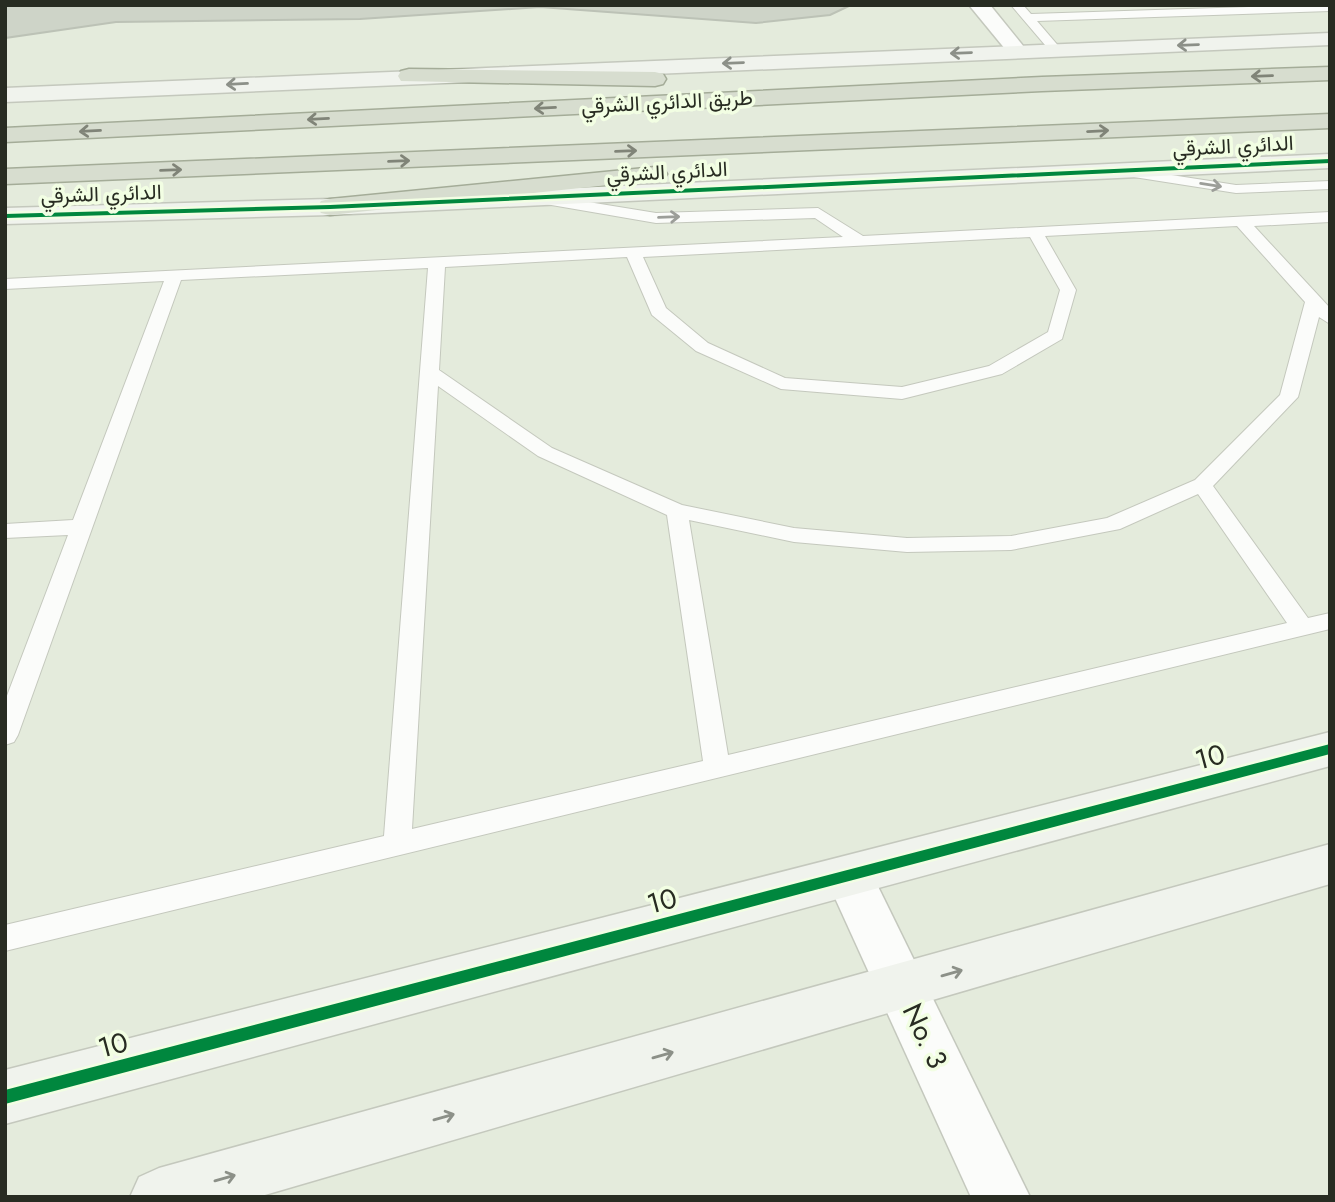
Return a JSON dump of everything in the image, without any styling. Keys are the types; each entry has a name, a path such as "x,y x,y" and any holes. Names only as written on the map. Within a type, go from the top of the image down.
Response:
{"highway":[{"name":"طريق الدائري الشرقي","path":"5,135 1042,84 1330,73"},
{"path":"409,76 1042,84"},
{"name":"طريق الدائري الشرقي","path":"5,177 1330,121"},
{"path":"330,207 1050,134"}],"street":[{"path":"979,5 1017,51"},
{"path":"5,95 1055,49 1330,40"},
{"name":"الدائري الشرقي","path":"5,216 330,207 1330,161"},
{"name":"10","path":"5,1097 1330,749"},
{"path":"159,1197 902,988 1330,864"},
{"name":"No. 3","path":"849,876 1001,1197"}],"lane":[{"path":"1017,5 1055,49"},
{"path":"1028,18 1330,8"},
{"path":"1119,171 1236,189 1330,185"},
{"path":"529,198 656,218 818,213 860,241"},
{"path":"5,284 1330,217"},
{"path":"1242,222 1330,319"},
{"path":"633,253 658,311 702,347 781,383 902,393 995,370 1056,335 1068,290 1035,232"},
{"path":"397,845 437,262"},
{"path":"5,735 174,276"},
{"path":"430,372 545,452 677,511 807,536 907,545 1011,543 1112,524 1202,485 1289,397 1314,302"},
{"path":"1202,485 1303,628"},
{"path":"677,511 717,768"},
{"path":"5,531 82,527"},
{"path":"5,938 1330,621"}],"building":[{"path":"5,5 851,5 830,15 756,23 540,7 360,19 116,22 5,38"}],"cycle path":[{"path":"5,216 330,207 1330,161"},
{"path":"5,1097 1330,749"}]}
